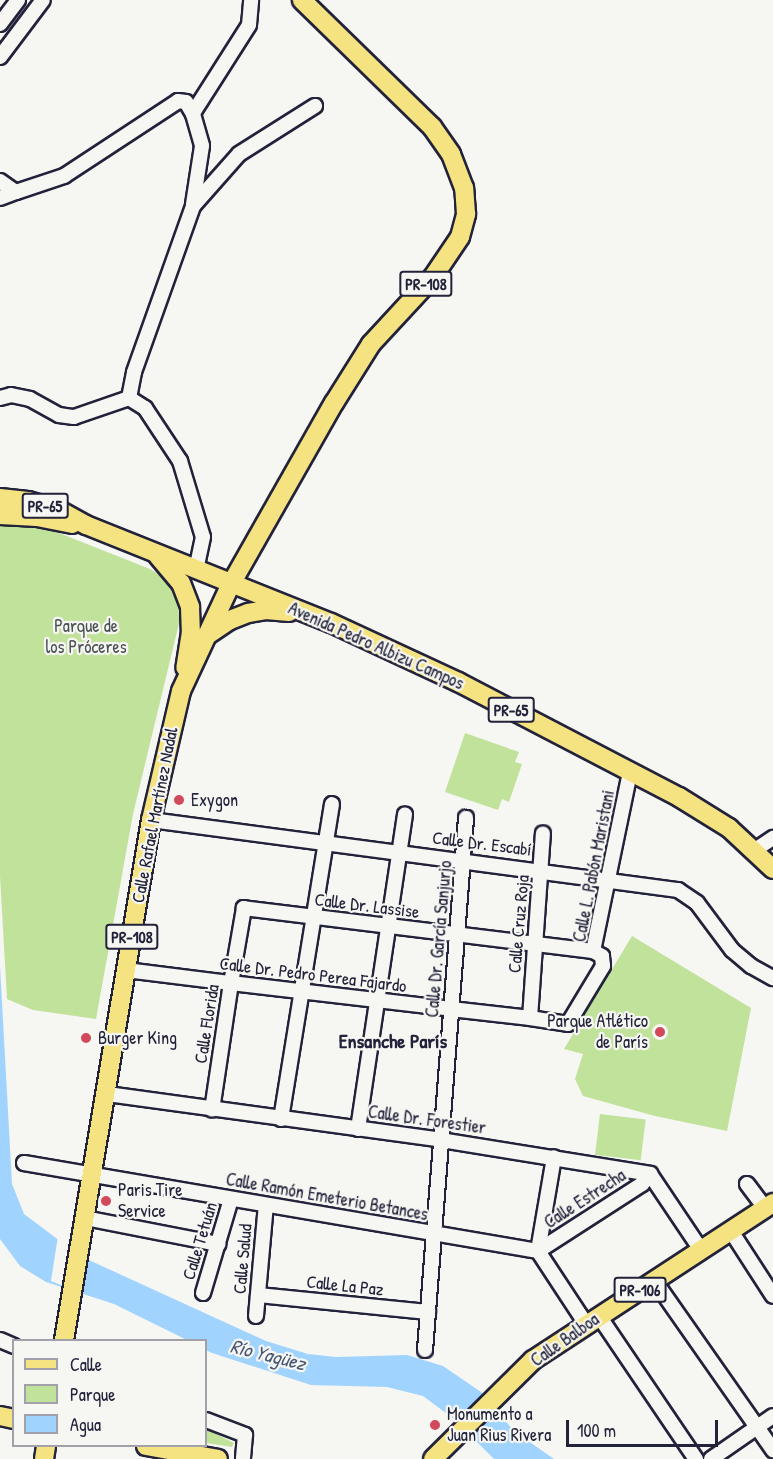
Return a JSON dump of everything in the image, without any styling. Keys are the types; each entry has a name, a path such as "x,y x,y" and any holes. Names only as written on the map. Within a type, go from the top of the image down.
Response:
{"main road":[{"name":"PR-108","path":"231,584 346,383 371,344 433,277 460,237 466,214 464,188 451,154 432,127 302,0"},
{"name":"Avenida Pedro Albizu Campos","path":"0,498 28,501 59,510 86,525 157,555 304,612 458,682 679,797 729,828 773,869"},
{"name":"Avenida Pedro Albizu Campos","path":"0,515 37,517 86,525"},
{"path":"157,555 181,583 190,607 191,632 181,691"},
{"name":"Calle Rafael Martínez Nadal","path":"64,1339 151,820 181,691 231,584"},
{"path":"207,635 230,620 248,613 266,610 304,612"},
{"name":"Calle Balboa","path":"433,1459 533,1360 769,1205"},
{"path":"153,1449 218,1459"}],"street":[{"path":"0,24 4,9 18,0"},
{"path":"0,57 43,0"},
{"path":"193,114 249,25 251,0"},
{"path":"0,198 64,176 178,101 186,102 193,114 202,146 193,206 134,372 129,398"},
{"path":"193,206 239,154 315,106"},
{"path":"0,181 16,192"},
{"path":"0,398 11,395 30,399 59,415 74,417 129,398"},
{"path":"129,398 145,408 180,461 203,537 196,570"},
{"name":"Calle L. Pabón Maristani","path":"568,1024 603,966 602,956 593,951 630,773"},
{"path":"281,1119 332,804"},
{"path":"358,1129 405,814"},
{"name":"Calle Dr. García Sanjurjo","path":"425,1350 466,818"},
{"name":"Calle Dr. Escabí","path":"151,820 542,870 678,890 697,903 732,950 751,966 773,978"},
{"name":"Calle Cruz Roja","path":"530,1018 543,833"},
{"path":"755,850 773,838"},
{"name":"Calle Dr. Lassise","path":"244,908 456,936 593,951"},
{"name":"Calle Florida","path":"212,1110 244,908"},
{"name":"Calle Dr. Pedro Perea Fajardo","path":"126,970 568,1024"},
{"name":"Calle Dr. Forestier","path":"107,1094 441,1140 650,1174"},
{"path":"554,1157 538,1251 696,1459"},
{"name":"Calle Ramón Emeterio Betances","path":"24,1163 538,1251"},
{"path":"650,1174 701,1250"},
{"name":"Calle Estrecha","path":"538,1251 642,1184 650,1174"},
{"path":"747,1184 769,1205"},
{"name":"Calle Tetuán","path":"203,1293 231,1199"},
{"name":"Calle Salud","path":"256,1316 266,1205"},
{"path":"85,1218 218,1244"},
{"path":"731,1231 773,1296"},
{"path":"654,1280 773,1450"},
{"name":"Calle La Paz","path":"258,1295 428,1312"},
{"path":"711,1459 773,1416"},
{"path":"207,1420 245,1435 243,1459"}],"green space":[{"name":"Parque de los Próceres","path":"0,525 49,529 150,569 167,579 176,595 181,615 133,814 96,1019 33,1010 7,999 0,876"},
{"path":"465,733 519,752 515,762 522,764 509,802 502,799 498,810 445,792"},
{"name":"Parque Atlético de París","path":"632,936 751,1008 727,1131 655,1116 583,1096 575,1079 583,1054 564,1049"},
{"path":"600,1114 646,1120 641,1160 595,1155"},
{"path":"207,1430 234,1443 232,1447 207,1443"}],"water":[{"name":"Río Yagüez","path":"0,966 12,1184 24,1214 80,1256 266,1341 308,1354 336,1357 407,1355 443,1366 481,1392 514,1431 554,1459 494,1459 454,1419 423,1396 387,1387 311,1385 212,1353 207,1350 207,1339 185,1339 114,1304 46,1282 20,1266 0,1239"}],"pier":[{"path":"58,1236 81,1253 78,1292 51,1281"}],"place":[{"name":"Exygon","path":"179,800"},
{"name":"Parque Atlético de París","path":"660,1032"},
{"name":"Burger King","path":"86,1038"},
{"name":"Paris Tire Service","path":"106,1201"},
{"name":"Monumento a Juan Rius Rivera","path":"435,1425"}],"district":[{"name":"Ensanche París","path":"393,1040"}]}
